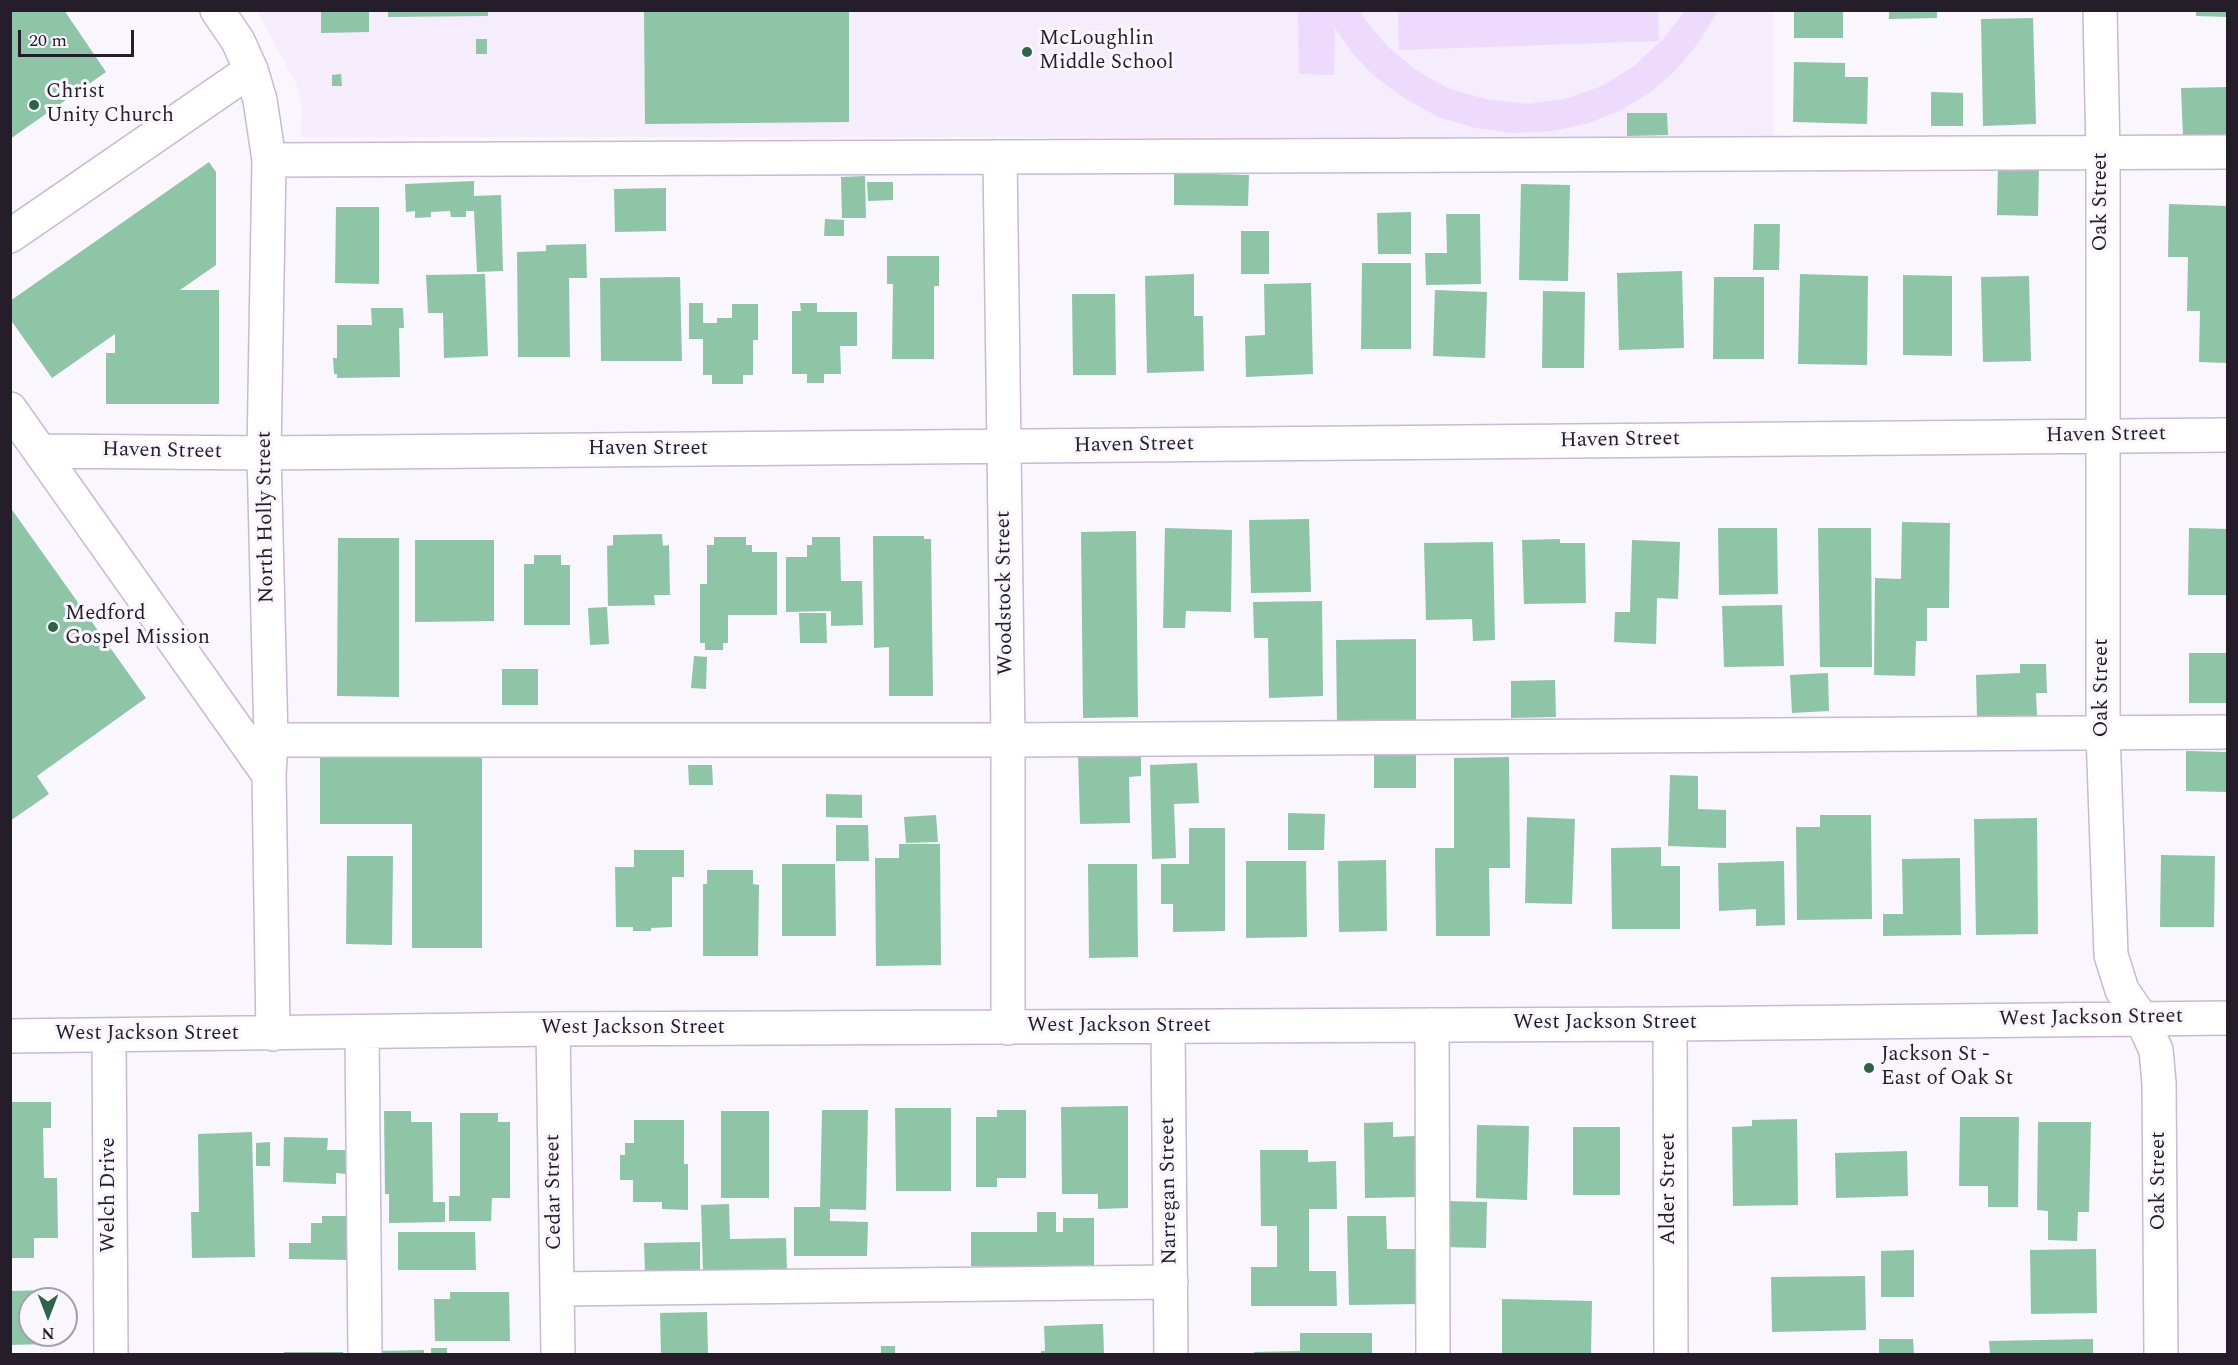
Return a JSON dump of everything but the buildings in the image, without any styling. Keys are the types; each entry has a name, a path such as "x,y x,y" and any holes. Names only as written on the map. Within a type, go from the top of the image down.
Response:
{"street":[{"name":"North Holly Street","path":"217,10 238,41 250,70 260,100 269,160 264,453 271,740 269,775 273,1034"},
{"name":"Oak Street","path":"2100,10 2103,153 2103,733 2111,955 2122,990 2141,1018 2156,1050 2159,1083 2162,1354"},
{"path":"10,236 250,70"},
{"path":"269,160 2228,152"},
{"name":"Woodstock Street","path":"1000,157 1008,740 1008,1028"},
{"path":"10,409 269,775"},
{"name":"Haven Street","path":"40,451 264,453 2228,435"},
{"path":"271,740 1008,740 2228,732"},
{"name":"West Jackson Street","path":"10,1036 553,1029 1670,1024 2228,1018"},
{"name":"Alder Street","path":"1670,1024 1671,1354"},
{"path":"1432,1025 1433,1354"},
{"name":"Narregan Street","path":"1168,1027 1171,1354"},
{"name":"Cedar Street","path":"553,1029 558,1354"},
{"path":"362,1032 365,1354"},
{"name":"Welch Drive","path":"109,1036 111,1354"},
{"path":"557,1289 1171,1282"}],"shaded area":[{"name":"McLoughlin Middle School","path":"257,11 1774,11 1774,137 301,137 302,106 297,85"},
{"path":"1298,11 1360,11 1388,47 1416,70 1447,88 1486,99 1527,104 1564,99 1602,86 1634,66 1663,39 1685,11 1718,11 1698,43 1677,69 1650,92 1621,110 1589,123 1552,131 1513,133 1476,128 1438,117 1406,99 1375,77 1353,54 1335,28 1334,75 1299,74"},
{"path":"1398,11 1658,11 1659,41 1399,50"}],"place":[{"name":"McLoughlin Middle School","path":"1027,52"},
{"name":"Christ Unity Church","path":"34,105"},
{"name":"Medford Gospel Mission","path":"53,627"},
{"name":"Jackson St - East of Oak St","path":"1869,1068"}]}
